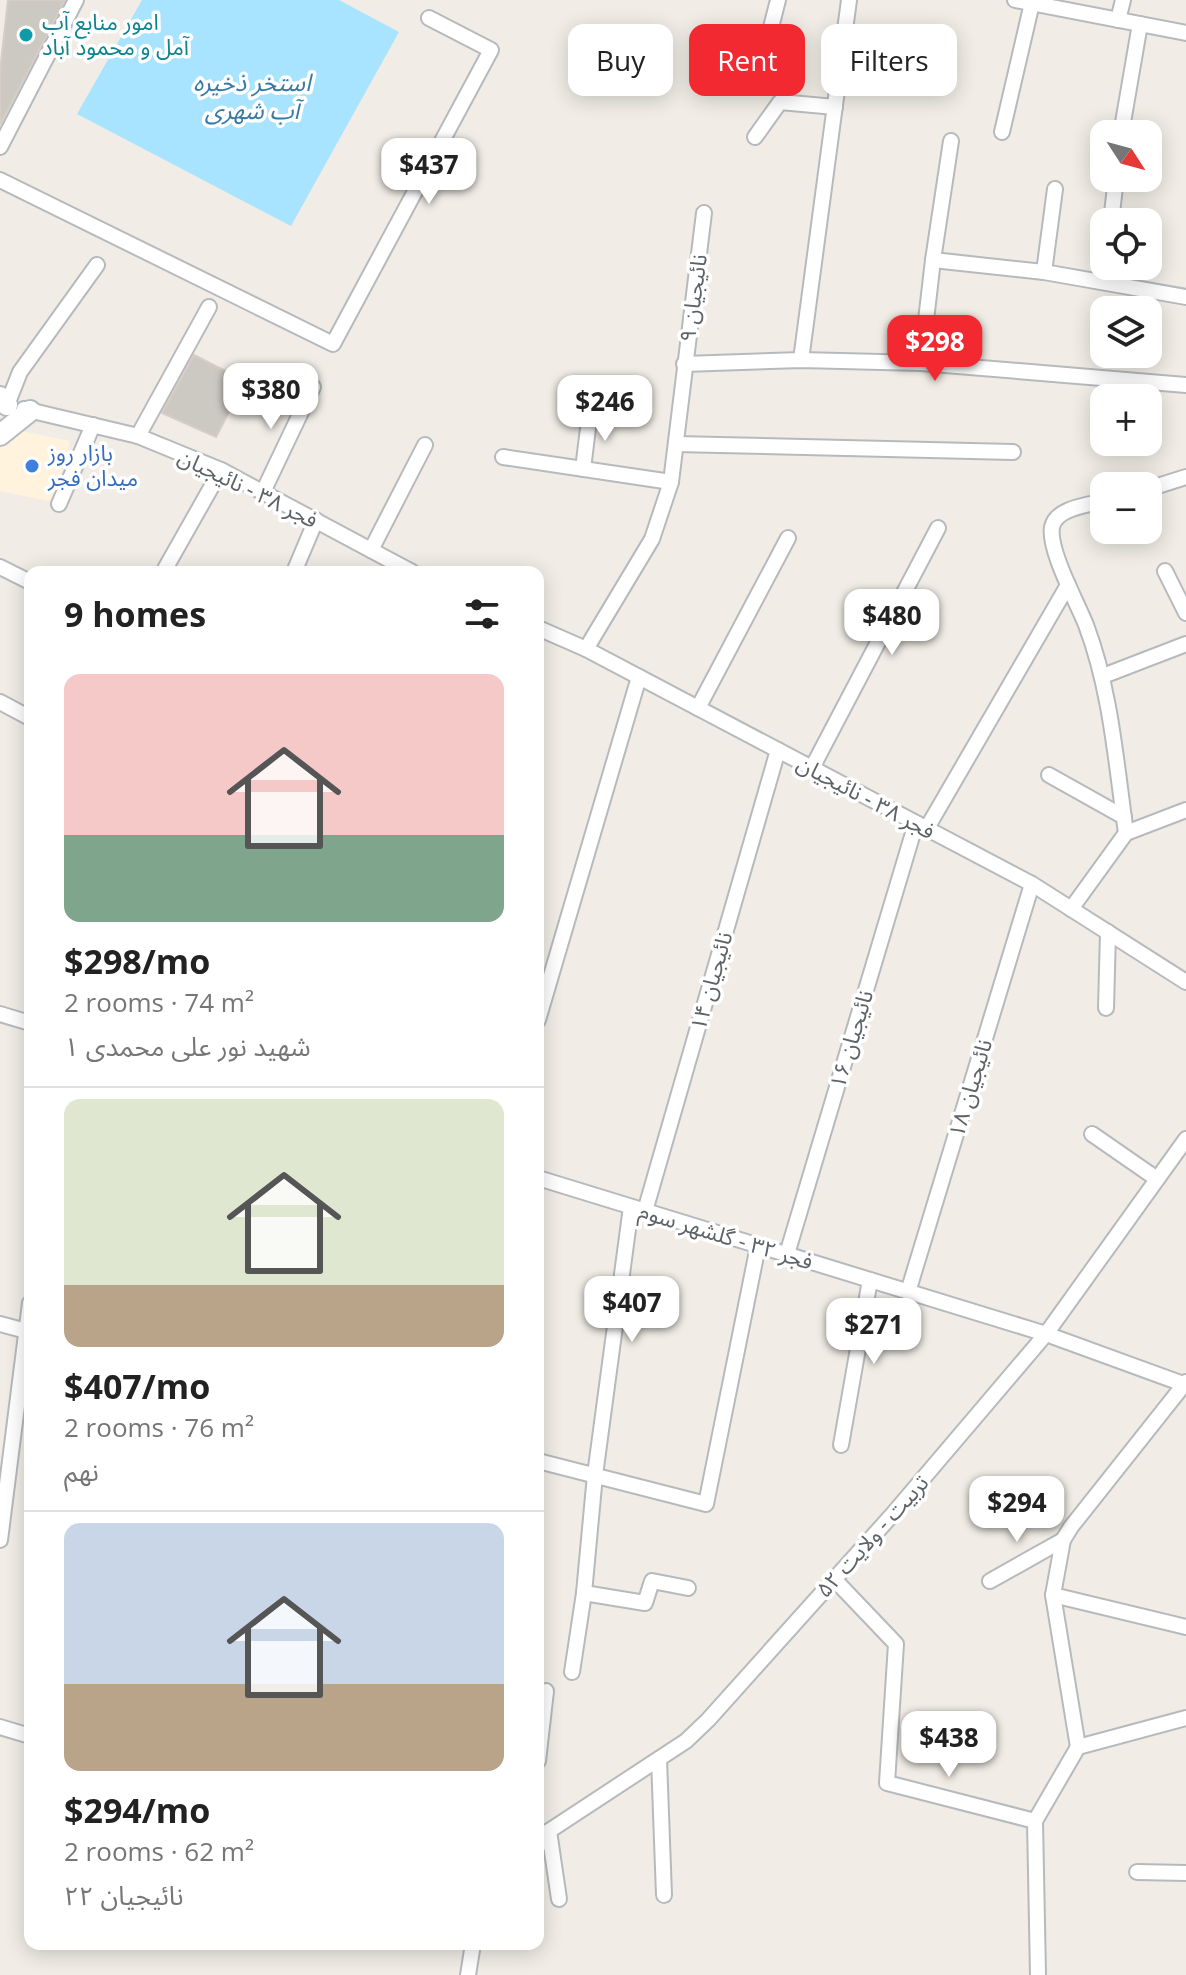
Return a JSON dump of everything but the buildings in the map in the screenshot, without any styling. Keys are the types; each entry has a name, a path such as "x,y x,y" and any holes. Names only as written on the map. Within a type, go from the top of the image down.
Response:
{"main road":[{"path":"0,435 30,411"}],"street":[{"path":"0,147 76,0"},
{"path":"772,24 778,0"},
{"path":"801,360 849,0"},
{"path":"1015,0 1054,4 1186,33"},
{"path":"1118,20 1123,0"},
{"path":"1002,132 1032,3"},
{"path":"0,180 333,344 491,50 429,18"},
{"path":"1123,120 1140,24"},
{"path":"755,137 780,102 835,107"},
{"path":"921,363 951,141"},
{"path":"1044,272 1055,189"},
{"name":"نائیجیان ۹","path":"586,649 652,539 671,482 704,213"},
{"path":"933,260 1044,272 1186,297"},
{"path":"2,402 97,265"},
{"path":"138,436 209,307"},
{"path":"684,364 801,360 921,363 1186,385"},
{"path":"263,492 313,387"},
{"name":"فجر ۳۸ - نائیجیان","path":"2,402 138,436 221,470 401,566"},
{"path":"583,469 590,412"},
{"path":"59,504 93,425"},
{"path":"676,444 1013,452"},
{"path":"371,550 425,445"},
{"path":"503,457 671,482"},
{"path":"167,566 221,470"},
{"path":"1162,485 1186,477"},
{"path":"1090,505 1058,517 1052,528 1055,548 1103,676 1126,833"},
{"path":"297,566 316,520"},
{"path":"812,768 938,528"},
{"path":"698,708 788,538"},
{"path":"0,567 24,579"},
{"path":"1165,571 1186,613"},
{"name":"نائیجیان ۱۶","path":"787,1254 921,826 1068,585"},
{"name":"فجر ۳۸ - نائیجیان","path":"544,631 586,649 1032,884 1186,982"},
{"path":"1103,676 1186,644"},
{"path":"544,1000 639,677"},
{"path":"0,702 24,711"},
{"name":"نائیجیان ۱۴","path":"572,1672 584,1593 595,1475 638,1209 778,750"},
{"path":"1049,775 1124,817"},
{"path":"1071,909 1126,833 1186,810"},
{"name":"نائیجیان ۱۸","path":"908,1292 1032,884"},
{"path":"1106,1008 1108,932"},
{"path":"0,1014 24,1021"},
{"path":"1092,1134 1157,1179"},
{"name":"تربیت - ولایت ۵۲","path":"544,1838 549,1831 686,1741 708,1720 892,1515 1046,1334 1186,1139"},
{"name":"فجر ۳۲ - گلشهر سوم","path":"544,1180 1046,1334 1186,1384"},
{"path":"544,1462 706,1504 758,1246"},
{"path":"841,1445 870,1280"},
{"path":"0,1324 24,1331"},
{"path":"0,1540 24,1368"},
{"path":"1038,1975 1035,1821 1078,1747 1053,1595 1063,1540 1186,1384"},
{"path":"990,1581 1063,1540"},
{"path":"834,1579 896,1644 887,1783 1035,1821"},
{"path":"584,1593 645,1603 652,1581 688,1588"},
{"path":"1053,1595 1186,1627"},
{"path":"544,1708 546,1691"},
{"path":"1078,1747 1186,1718"},
{"path":"0,1727 24,1734"},
{"path":"659,1759 664,1895"},
{"path":"549,1831 559,1899"},
{"path":"1137,1872 1186,1873"},
{"path":"468,1975 472,1950"}],"shaded area":[{"name":"بازار روز میدان فجر","path":"12,429 70,441 53,502 0,491 0,439"}],"water":[{"name":"استخر ذخیره آب شهری","path":"142,0 339,0 399,32 291,226 77,114"}],"place":[{"name":"امور منابع آب آمل و محمود آباد","path":"26,35"},
{"name":"بازار روز میدان فجر","path":"32,466"}]}
